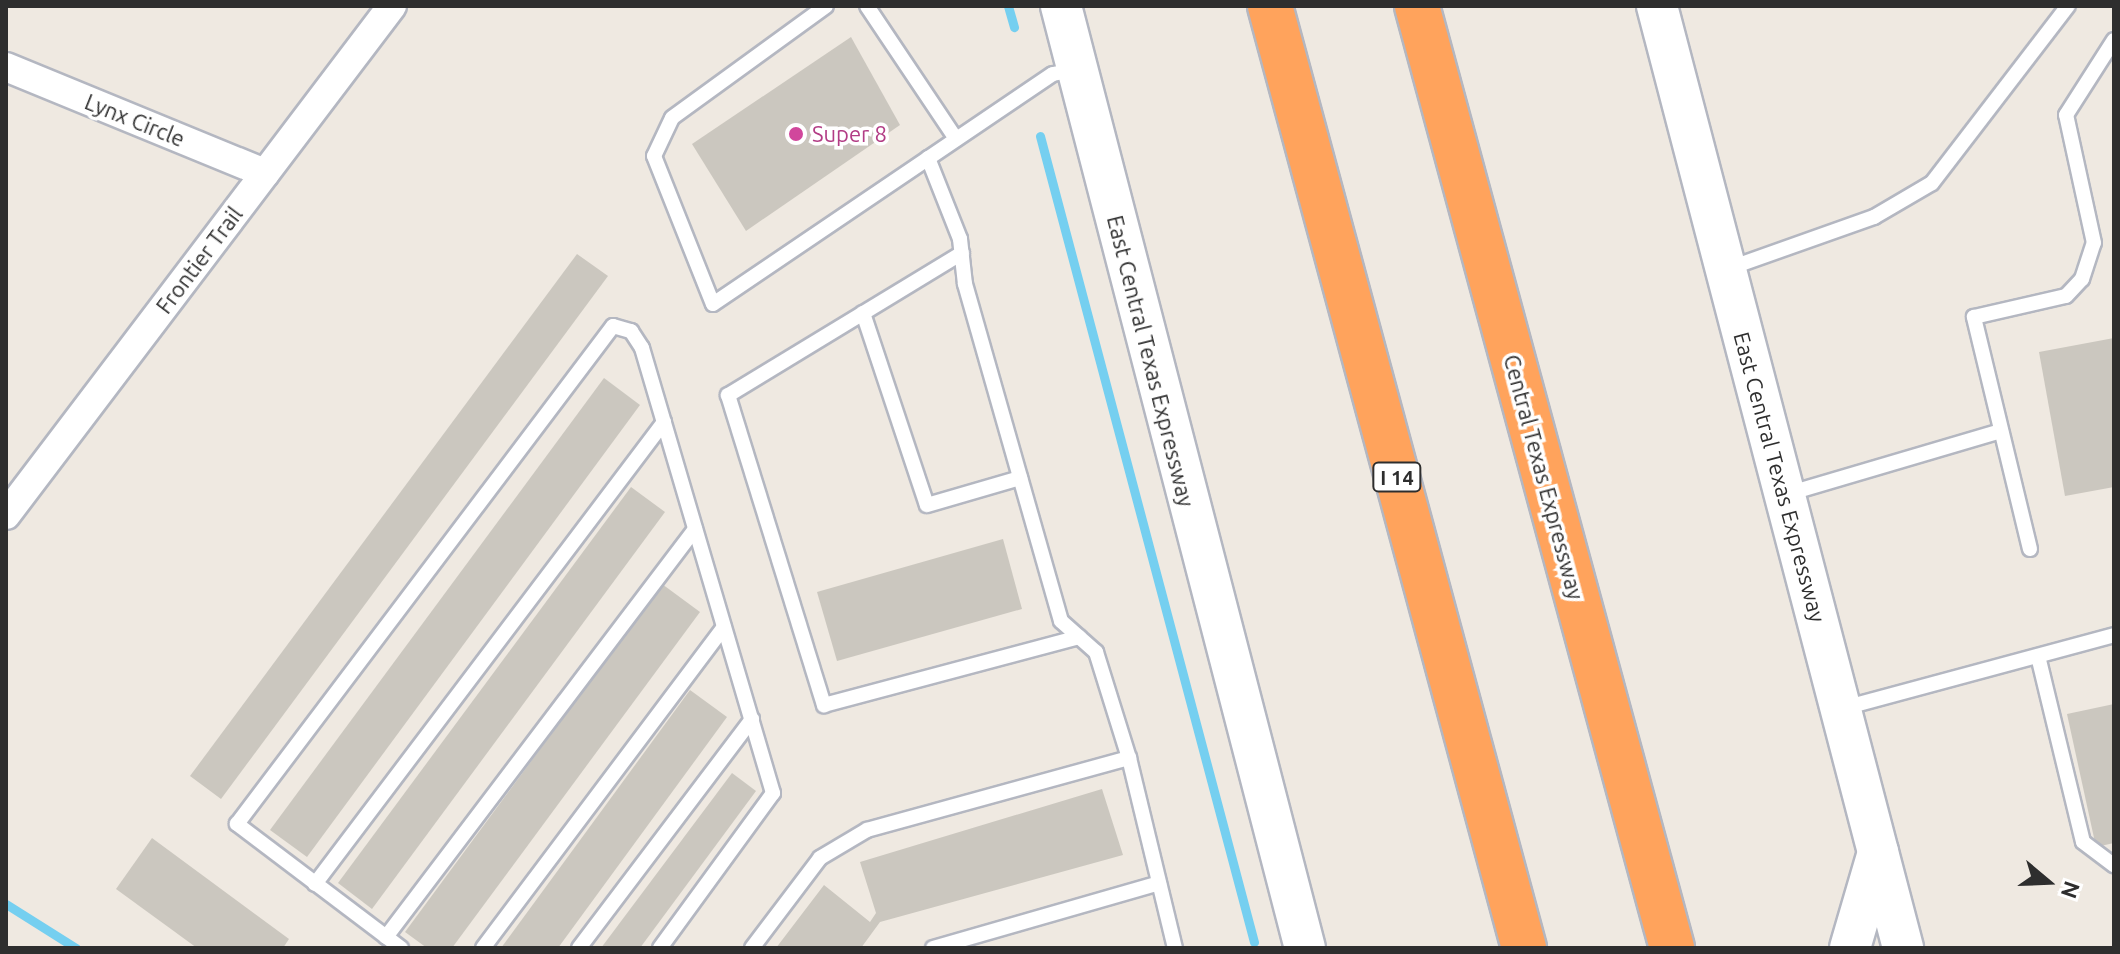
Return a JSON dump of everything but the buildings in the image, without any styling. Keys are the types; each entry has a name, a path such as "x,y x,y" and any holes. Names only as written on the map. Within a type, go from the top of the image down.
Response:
{"highway":[{"name":"I 14","path":"1270,6 1524,948"},
{"name":"Central Texas Expressway","path":"1417,6 1670,940"}],"main road":[{"name":"East Central Texas Expressway","path":"1061,6 1305,948"},
{"name":"East Central Texas Expressway","path":"1657,6 1903,948"},
{"path":"1850,948 1878,852"}],"street":[{"name":"Frontier Trail","path":"6,515 392,6"},
{"name":"Lynx Circle","path":"6,67 265,173"}],"lane":[{"path":"826,6 672,118 654,156 713,304 1053,74 1077,70"},
{"path":"867,6 956,139"},
{"path":"1726,269 1874,217 1932,183 2068,6"},
{"path":"2030,549 1974,317 2066,296 2082,279 2094,243 2066,115 2114,40"},
{"path":"928,158 962,253 1020,478 1061,621 1096,652 1129,758 1175,948"},
{"path":"962,253 728,395 824,705 1079,637"},
{"path":"863,313 927,505 1020,478"},
{"path":"401,948 237,824 613,326 631,331 642,348 773,793 660,948"},
{"path":"315,884 664,422"},
{"path":"1785,494 2001,431"},
{"path":"386,937 695,529"},
{"path":"483,948 724,627"},
{"path":"1841,708 2114,635"},
{"path":"2038,656 2083,842 2114,865"},
{"path":"579,948 752,719"},
{"path":"752,948 820,858 867,830 1129,758"},
{"path":"933,948 1159,883"}],"waterway":[{"path":"1008,6 1014,27"},
{"path":"1040,136 1254,942"},
{"path":"6,904 76,948"}],"place":[{"name":"Super 8","path":"796,134"}]}
